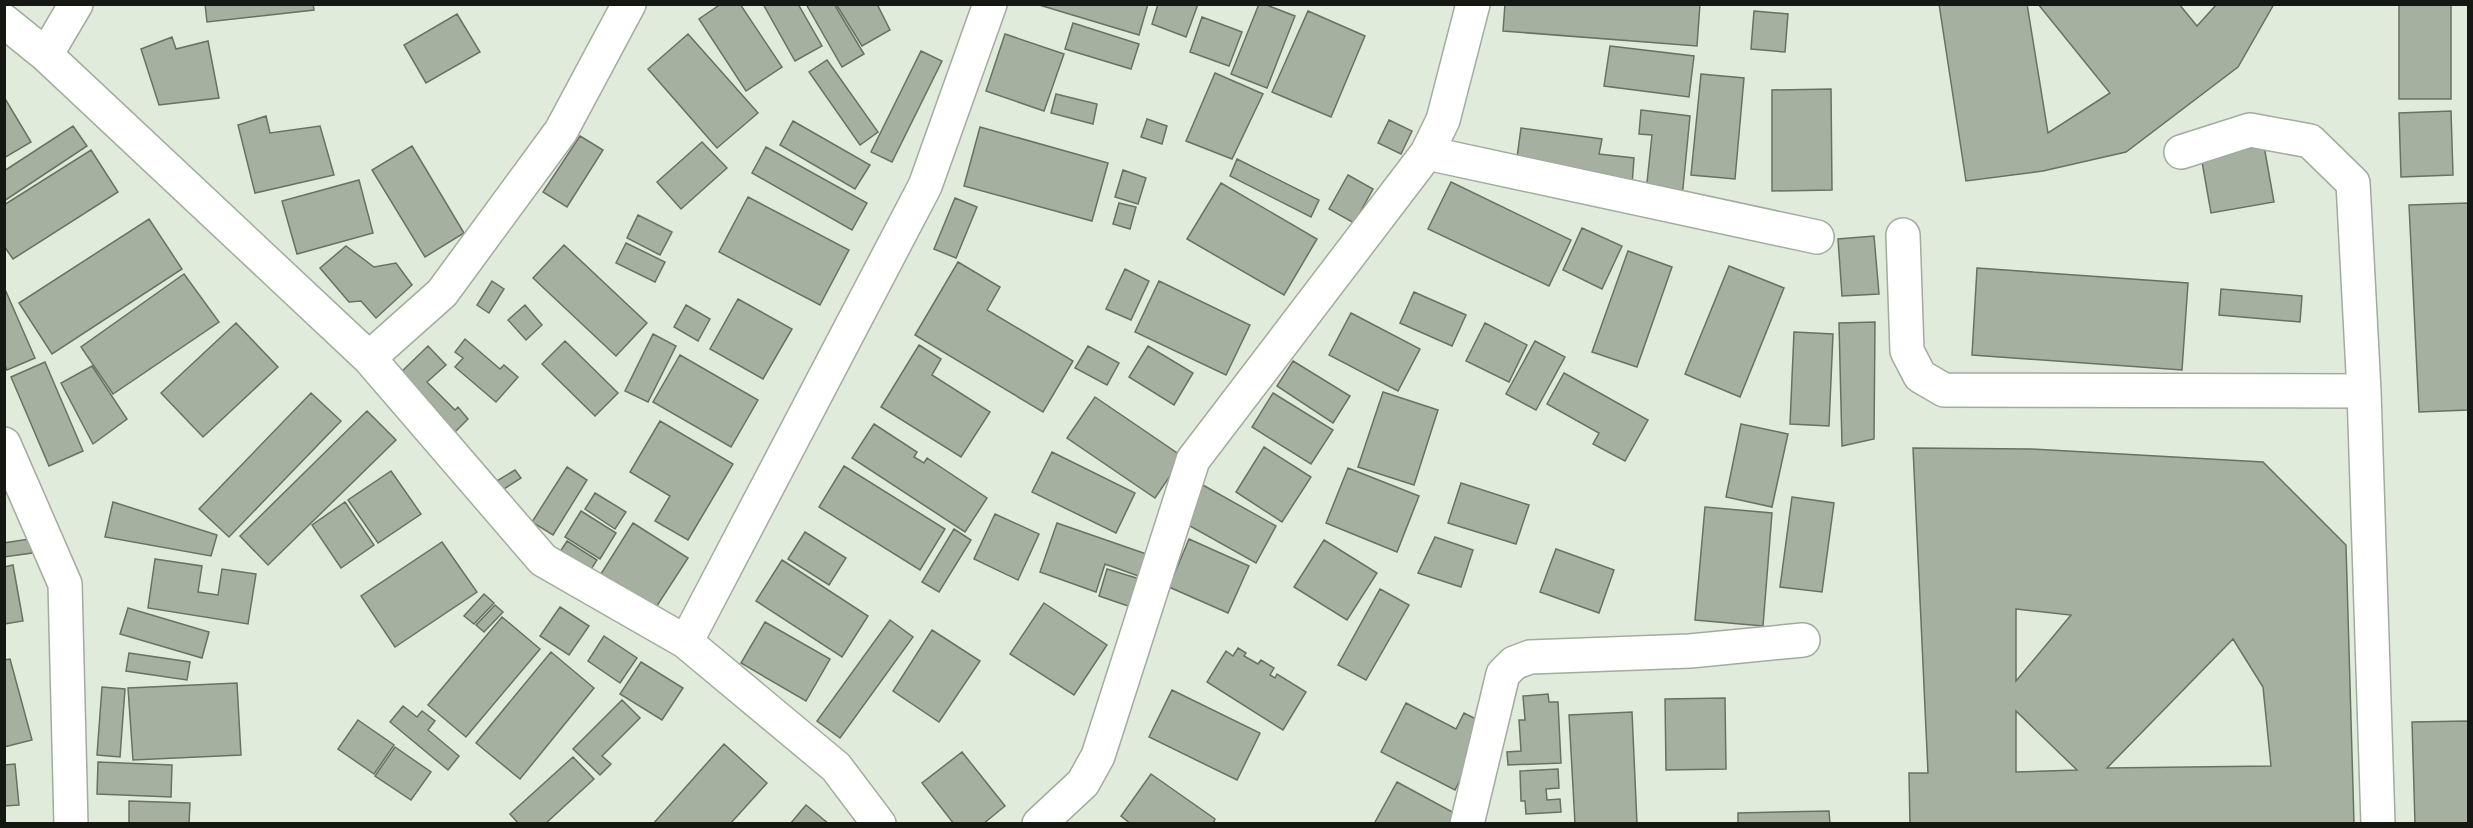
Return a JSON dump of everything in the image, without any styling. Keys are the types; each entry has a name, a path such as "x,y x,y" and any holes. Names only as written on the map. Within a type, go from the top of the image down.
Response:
{"street":[{"path":"46,55 76,4"},
{"path":"369,358 442,293 561,131 628,4"},
{"path":"686,642 925,186 990,4"},
{"path":"1039,824 1083,783 1098,756 1193,460 1427,153 1443,120 1473,4"},
{"path":"4,21 46,55 369,358 543,560 686,642 837,767 879,824"},
{"path":"2181,152 2250,130 2300,139 2310,141 2353,183 2364,391 2378,824"},
{"path":"1427,153 1817,237"},
{"path":"1903,235 1907,351 1920,376 1944,390 2364,391"},
{"path":"4,444 65,584 71,824"},
{"path":"1467,824 1503,674 1514,663 1530,657 1690,651 1803,640"}],"building":[{"path":"205,4 313,4 314,10 207,22"},
{"path":"721,4 740,4 782,67 746,91 699,19"},
{"path":"763,4 798,4 822,46 795,61"},
{"path":"806,4 834,4 864,54 842,67"},
{"path":"836,4 877,4 890,30 862,46"},
{"path":"1036,4 1148,4 1139,35"},
{"path":"1158,4 1198,4 1186,37 1152,24"},
{"path":"1259,4 1295,16 1267,88 1231,74"},
{"path":"1505,4 1700,4 1697,46 1503,31"},
{"path":"1939,4 2027,4 2048,133 2110,93 2038,4 2179,4 2197,26 2217,4 2274,4 2238,67 2126,152 2043,171 1966,181"},
{"path":"2399,4 2451,4 2451,99 2399,99"},
{"path":"1308,11 1365,36 1331,117 1272,92"},
{"path":"1754,11 1788,14 1785,52 1751,49"},
{"path":"457,14 480,52 426,83 404,45"},
{"path":"1202,17 1242,32 1229,66 1190,52"},
{"path":"1073,23 1139,44 1131,69 1065,49"},
{"path":"688,34 758,113 717,148 648,69"},
{"path":"1005,34 1064,54 1044,111 986,91"},
{"path":"172,37 176,49 208,41 219,98 159,105 141,49"},
{"path":"1610,46 1694,56 1689,97 1604,86"},
{"path":"921,51 942,61 892,162 871,152"},
{"path":"827,60 878,132 860,145 809,72"},
{"path":"1215,73 1263,94 1232,159 1186,141"},
{"path":"1701,74 1744,78 1735,179 1691,175"},
{"path":"1831,89 1832,190 1772,191 1772,90"},
{"path":"1056,94 1097,104 1093,124 1051,113"},
{"path":"4,97 31,142 4,158"},
{"path":"1641,110 1690,116 1682,198 1646,192 1652,135 1639,134"},
{"path":"2451,111 2453,175 2401,177 2399,113"},
{"path":"266,116 270,133 320,126 334,175 255,193 238,125"},
{"path":"1147,119 1167,126 1162,144 1141,137"},
{"path":"1389,120 1412,131 1401,154 1378,143"},
{"path":"793,121 870,165 855,189 780,145"},
{"path":"73,126 87,146 4,201 4,171"},
{"path":"980,127 1108,163 1092,221 964,186"},
{"path":"1521,128 1602,139 1599,154 1634,158 1632,185 1516,165"},
{"path":"580,136 603,150 567,207 543,192"},
{"path":"702,142 727,168 681,209 657,182"},
{"path":"412,146 464,233 425,257 372,170"},
{"path":"2264,146 2274,202 2211,213 2201,156"},
{"path":"766,147 867,203 852,230 752,173"},
{"path":"91,150 118,192 13,259 4,246 4,205"},
{"path":"1237,159 1319,200 1311,217 1230,176"},
{"path":"1123,170 1146,178 1138,204 1115,197"},
{"path":"1348,175 1373,189 1354,223 1329,209"},
{"path":"359,180 373,233 297,254 282,201"},
{"path":"1451,182 1571,240 1549,286 1428,229"},
{"path":"1221,183 1317,239 1284,295 1187,239"},
{"path":"748,197 849,250 820,305 719,252"},
{"path":"955,198 977,207 956,258 934,249"},
{"path":"1119,203 1136,207 1130,229 1113,224"},
{"path":"2468,203 2468,410 2419,412 2409,205"},
{"path":"638,215 672,232 660,255 627,238"},
{"path":"149,219 182,269 52,354 19,303"},
{"path":"1582,228 1622,246 1602,289 1563,270"},
{"path":"1874,236 1879,294 1842,296 1838,239"},
{"path":"626,243 665,262 655,282 616,263"},
{"path":"564,245 647,323 616,356 533,278"},
{"path":"346,246 374,267 396,263 412,285 376,318 361,301 349,302 320,268"},
{"path":"1628,251 1672,267 1637,367 1592,352"},
{"path":"958,262 1000,287 987,310 1073,361 1043,412 915,335"},
{"path":"1729,266 1784,288 1740,397 1685,374"},
{"path":"1977,268 2188,283 2182,370 1972,355"},
{"path":"1125,269 1149,281 1131,320 1106,309"},
{"path":"184,274 219,322 113,394 81,347"},
{"path":"492,281 504,289 489,313 477,305"},
{"path":"1159,281 1250,325 1226,375 1135,332"},
{"path":"4,287 35,358 7,370 4,363"},
{"path":"2221,289 2302,296 2300,322 2219,315"},
{"path":"1414,292 1466,315 1452,346 1400,323"},
{"path":"738,299 792,329 763,379 710,349"},
{"path":"525,305 542,325 526,340 508,320"},
{"path":"686,305 710,319 698,341 674,327"},
{"path":"1351,313 1420,349 1398,391 1329,355"},
{"path":"1875,322 1874,439 1842,446 1839,323"},
{"path":"236,323 278,367 203,437 161,393"},
{"path":"1485,323 1527,345 1509,382 1466,361"},
{"path":"1794,332 1833,334 1829,426 1790,424"},
{"path":"653,334 676,346 648,402 625,391"},
{"path":"465,339 500,369 504,365 518,377 496,402 455,367 463,358 455,352"},
{"path":"565,341 618,393 595,416 542,364"},
{"path":"1535,341 1565,357 1536,410 1506,394"},
{"path":"919,345 941,359 932,375 990,412 961,457 881,407"},
{"path":"428,346 446,365 427,382 455,410 458,407 468,419 450,437 395,378"},
{"path":"1088,346 1119,363 1107,385 1075,368"},
{"path":"1148,346 1193,373 1174,405 1129,377"},
{"path":"680,355 758,400 731,447 653,402"},
{"path":"1293,361 1350,396 1333,423 1277,386"},
{"path":"45,362 83,451 49,466 11,377"},
{"path":"92,366 127,419 93,444 61,383"},
{"path":"1564,373 1648,420 1625,461 1593,444 1599,433 1547,404"},
{"path":"1383,392 1438,410 1414,485 1358,467"},
{"path":"311,393 341,421 229,537 199,509"},
{"path":"1273,393 1333,430 1311,464 1252,427"},
{"path":"1095,397 1183,457 1155,498 1067,438"},
{"path":"367,411 396,440 268,565 240,536"},
{"path":"660,421 733,464 688,540 655,521 670,496 630,472"},
{"path":"874,424 917,452 914,457 924,463 927,458 987,498 965,532 852,458"},
{"path":"1741,424 1788,434 1772,507 1726,497"},
{"path":"1264,447 1311,477 1282,522 1236,492"},
{"path":"1913,448 2031,449 2263,462 2346,545 2354,824 1910,824 1909,773 1928,773","holes":["2016,609 2071,615 2016,681","2233,639 2263,687 2271,766 2107,768","2016,711 2077,770 2016,772"]},
{"path":"1052,452 1135,493 1116,533 1032,492"},
{"path":"844,466 945,529 920,570 819,507"},
{"path":"567,467 587,480 553,535 532,522"},
{"path":"1348,468 1419,496 1397,552 1326,523"},
{"path":"515,470 521,478 501,491 495,482"},
{"path":"391,471 421,514 378,543 348,500"},
{"path":"1461,483 1529,505 1516,544 1448,523"},
{"path":"1201,484 1276,526 1256,563 1181,521"},
{"path":"595,493 626,512 615,529 585,509"},
{"path":"1792,497 1834,503 1822,592 1780,587"},
{"path":"113,502 217,535 211,556 105,537"},
{"path":"345,502 374,545 341,568 312,525"},
{"path":"1705,507 1772,513 1763,626 1695,620"},
{"path":"581,511 616,533 600,559 565,537"},
{"path":"995,514 1039,534 1018,580 974,559"},
{"path":"633,523 688,558 653,612 599,577"},
{"path":"1057,523 1152,556 1144,578 1105,564 1096,592 1040,572"},
{"path":"954,529 971,540 939,592 922,582"},
{"path":"805,532 846,558 829,585 788,559"},
{"path":"1435,537 1473,550 1461,587 1418,573"},
{"path":"29,539 32,553 4,557 4,543"},
{"path":"1189,539 1249,566 1228,613 1169,587"},
{"path":"1324,540 1377,573 1347,620 1294,587"},
{"path":"567,541 597,560 588,574 558,555"},
{"path":"442,542 477,592 395,647 361,596"},
{"path":"1556,549 1614,570 1599,613 1540,592"},
{"path":"155,559 202,566 198,592 218,595 222,569 256,574 248,624 148,608"},
{"path":"782,560 868,616 842,657 756,601"},
{"path":"13,565 23,621 4,624 4,567"},
{"path":"1107,569 1143,580 1134,608 1099,596"},
{"path":"1380,589 1409,605 1366,680 1338,665"},
{"path":"484,594 494,603 474,624 464,616"},
{"path":"1044,603 1107,645 1074,695 1010,654"},
{"path":"495,605 503,612 484,632 476,625"},
{"path":"560,607 589,626 569,655 540,636"},
{"path":"128,608 209,632 202,658 120,634"},
{"path":"502,617 540,649 466,737 428,705"},
{"path":"890,620 913,637 840,738 817,721"},
{"path":"765,622 830,659 806,701 741,663"},
{"path":"932,630 980,661 939,722 893,691"},
{"path":"604,636 637,658 620,683 588,661"},
{"path":"1238,648 1246,653 1244,656 1258,664 1261,660 1274,668 1270,675 1275,678 1277,674 1306,692 1283,730 1207,682 1226,651 1233,656"},
{"path":"551,652 594,688 520,779 476,743"},
{"path":"129,653 190,662 187,680 126,671"},
{"path":"10,659 32,740 4,747 4,660"},
{"path":"641,662 683,688 662,720 620,694"},
{"path":"237,683 241,755 133,760 128,688"},
{"path":"102,687 125,689 120,757 97,755"},
{"path":"1172,690 1260,733 1237,780 1149,737"},
{"path":"1548,694 1549,702 1558,702 1561,763 1508,765 1507,752 1521,751 1519,720 1525,720 1523,696"},
{"path":"1725,698 1726,769 1666,770 1665,699"},
{"path":"622,700 640,718 602,756 611,764 600,775 573,749"},
{"path":"1406,703 1456,729 1464,713 1482,722 1480,740 1455,790 1381,752"},
{"path":"403,706 417,717 422,711 435,721 428,730 459,756 448,770 390,722"},
{"path":"1632,712 1637,824 1575,824 1569,715"},
{"path":"358,720 394,745 374,774 338,749"},
{"path":"2468,721 2468,824 2415,824 2412,722"},
{"path":"724,744 767,783 730,824 653,824"},
{"path":"395,747 431,772 411,800 375,776"},
{"path":"962,752 1005,806 983,824 954,824 922,783"},
{"path":"573,757 594,779 545,824 519,824 510,814"},
{"path":"98,762 172,765 171,797 97,794"},
{"path":"15,764 19,805 4,806 4,765"},
{"path":"1558,769 1559,788 1546,789 1547,800 1560,799 1561,812 1526,814 1525,801 1521,801 1520,771"},
{"path":"1151,774 1215,819 1213,824 1131,824 1121,816"},
{"path":"1397,782 1458,815 1453,824 1374,824"},
{"path":"129,801 190,803 189,824 129,824"},
{"path":"806,805 829,824 790,824"},
{"path":"1829,811 1830,824 1738,824 1738,813"}]}
